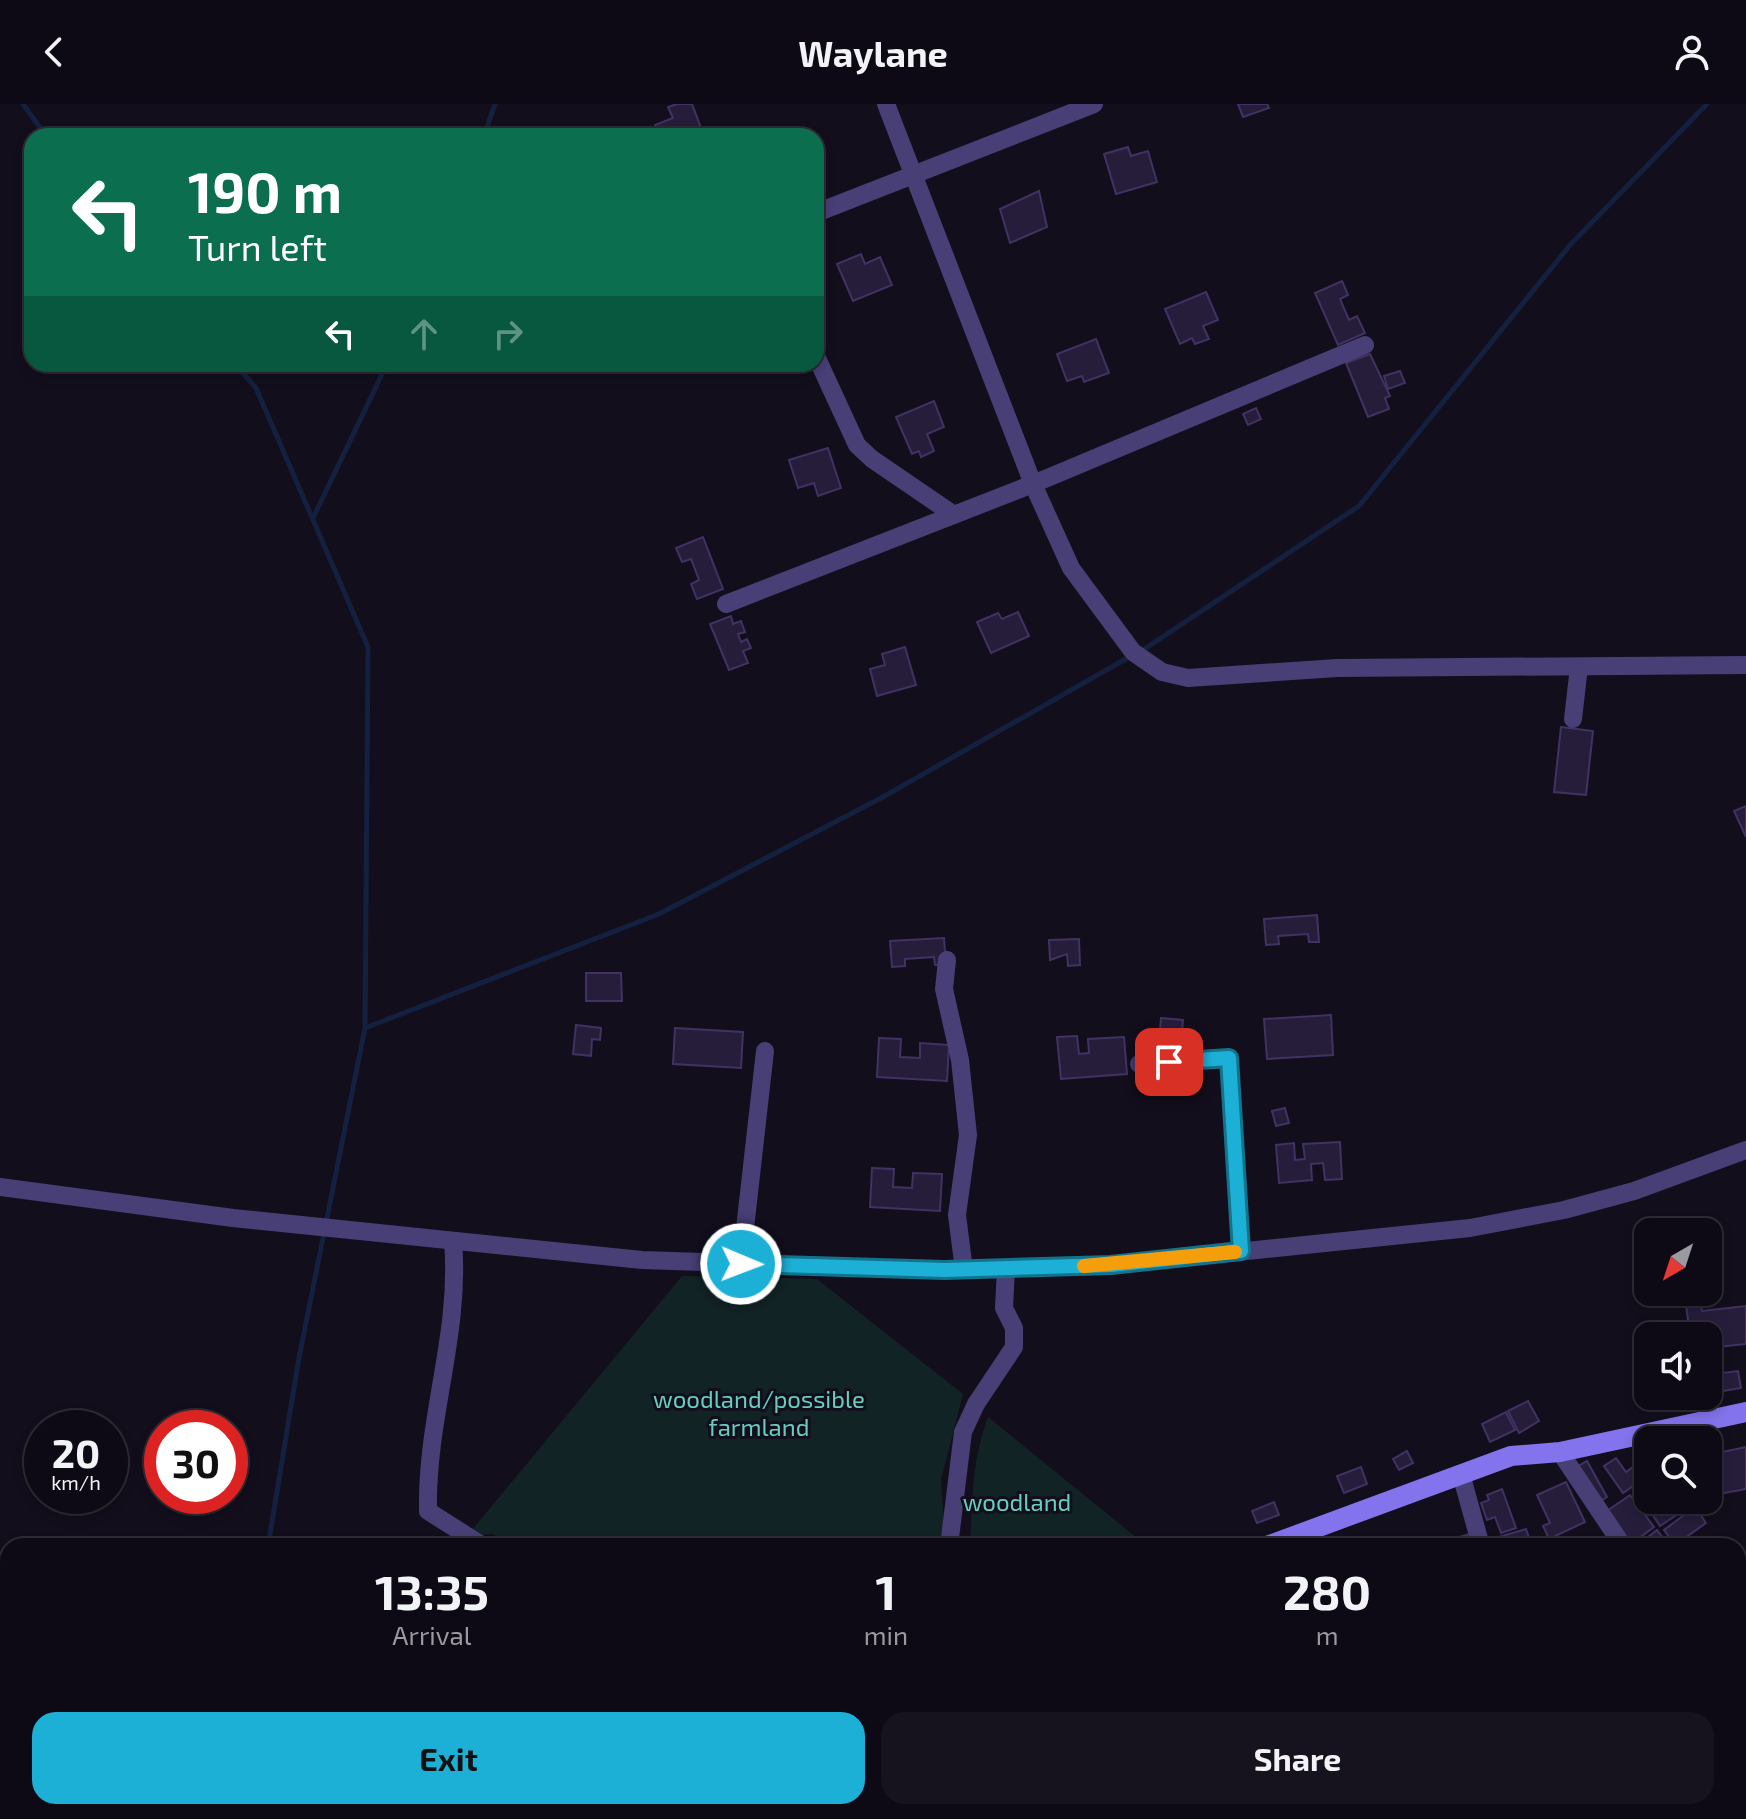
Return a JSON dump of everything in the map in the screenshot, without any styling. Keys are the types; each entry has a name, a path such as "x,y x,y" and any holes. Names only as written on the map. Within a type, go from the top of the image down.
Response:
{"main road":[{"path":"1289,1538 1511,1456 1560,1452 1746,1412"}],"street":[{"path":"886,104 1033,484 1071,568 1133,652 1174,676 1337,668 1746,665"},
{"path":"824,210 1094,104"},
{"path":"726,604 1033,484 1365,345"},
{"path":"823,372 857,445 872,459 954,515"},
{"path":"1573,719 1579,667"},
{"path":"947,960 944,989 960,1060 968,1135 957,1215 964,1270"},
{"path":"741,1264 765,1051"},
{"path":"1139,1064 1229,1058 1241,1251"},
{"path":"0,1187 233,1218 642,1260 964,1270 1111,1265 1470,1228 1564,1210 1634,1191 1746,1150"},
{"path":"453,1241 457,1286 427,1463 428,1511 470,1538"},
{"path":"950,1538 963,1432 976,1404 1014,1347 1014,1328 1004,1308 1006,1268"},
{"path":"1560,1452 1618,1538"},
{"path":"1461,1474 1479,1538"}],"green space":[{"name":"woodland/possible farmland","path":"682,1276 817,1279 963,1394 941,1480 945,1538 467,1536"},
{"name":"woodland","path":"988,1417 1137,1538 970,1538 972,1497"}],"building":[{"path":"692,104 701,128 656,128 655,125 673,118 668,107"},
{"path":"1238,104 1267,104 1269,108 1243,117"},
{"path":"1128,147 1131,156 1148,151 1157,182 1116,194 1104,154"},
{"path":"1039,191 1047,227 1010,243 1000,209"},
{"path":"861,254 865,264 880,257 892,285 853,301 837,264"},
{"path":"1342,281 1348,295 1340,299 1349,320 1357,316 1365,333 1338,345 1315,293"},
{"path":"1206,292 1218,320 1203,326 1209,339 1195,344 1192,338 1180,344 1165,309"},
{"path":"1096,339 1109,373 1084,382 1082,376 1067,381 1057,354"},
{"path":"1370,354 1390,396 1385,398 1389,409 1368,417 1346,363"},
{"path":"1400,371 1405,383 1388,389 1384,376"},
{"path":"934,401 944,427 927,434 934,451 921,457 919,451 912,454 896,417"},
{"path":"1256,408 1261,419 1248,425 1243,414"},
{"path":"828,448 841,488 818,496 814,483 798,488 789,460"},
{"path":"703,537 723,589 697,599 691,584 699,580 691,559 682,562 676,548"},
{"path":"1018,612 1029,636 991,653 977,622 998,613 1002,619"},
{"path":"731,616 733,624 741,621 745,632 738,634 741,642 747,639 751,648 743,651 748,663 729,670 710,624"},
{"path":"905,647 916,685 877,696 870,669 885,665 882,654"},
{"path":"1561,727 1593,731 1586,795 1554,792"},
{"path":"1746,806 1746,837 1734,811"},
{"path":"1317,915 1319,942 1309,942 1308,934 1278,936 1279,944 1266,945 1264,919"},
{"path":"944,938 946,964 935,965 934,957 905,959 905,966 892,967 890,941"},
{"path":"1079,939 1080,965 1068,966 1067,954 1050,960 1049,940"},
{"path":"586,973 621,973 622,1001 586,1001"},
{"path":"1331,1015 1333,1055 1267,1059 1264,1019"},
{"path":"1161,1018 1183,1020 1182,1032 1160,1030"},
{"path":"576,1025 601,1028 600,1040 592,1039 591,1056 573,1054"},
{"path":"675,1028 743,1032 741,1068 673,1064"},
{"path":"1077,1036 1079,1054 1089,1053 1088,1039 1124,1037 1127,1074 1061,1079 1057,1037"},
{"path":"879,1038 901,1039 900,1057 920,1058 920,1043 949,1045 947,1081 877,1077"},
{"path":"1285,1108 1289,1123 1276,1126 1272,1111"},
{"path":"1340,1142 1342,1179 1325,1180 1323,1163 1311,1164 1312,1180 1279,1183 1276,1145 1294,1143 1295,1160 1305,1159 1303,1144"},
{"path":"872,1168 894,1169 893,1187 912,1188 913,1173 942,1174 940,1211 870,1207"},
{"path":"1686,1306 1701,1306 1702,1311 1746,1306 1746,1344 1722,1347 1722,1322 1688,1322"},
{"path":"1738,1371 1741,1388 1722,1391 1722,1373"},
{"path":"1528,1401 1539,1421 1519,1433 1508,1411"},
{"path":"1506,1412 1515,1430 1490,1442 1482,1424"},
{"path":"1746,1447 1746,1489 1722,1493 1722,1452"},
{"path":"1407,1451 1413,1463 1399,1470 1393,1459"},
{"path":"1616,1458 1626,1472 1633,1467 1634,1485 1623,1493 1604,1466"},
{"path":"1587,1461 1607,1497 1596,1504 1575,1468"},
{"path":"1361,1467 1367,1484 1344,1493 1337,1476"},
{"path":"1566,1482 1585,1522 1549,1538 1543,1526 1550,1523 1537,1495"},
{"path":"1502,1489 1516,1528 1501,1533 1495,1517 1487,1520 1481,1503 1489,1500 1487,1495"},
{"path":"1630,1495 1634,1500 1634,1514 1644,1514 1654,1527 1639,1538 1627,1538 1607,1511"},
{"path":"1274,1502 1279,1515 1257,1523 1252,1511"},
{"path":"1652,1514 1678,1514 1660,1526"},
{"path":"1686,1514 1700,1514 1706,1523 1685,1538 1670,1538 1664,1530"},
{"path":"1526,1529 1529,1538 1496,1538"},
{"path":"1657,1530 1663,1538 1647,1538"}],"waterway":[{"path":"23,104 40,128"},
{"path":"487,128 495,104"},
{"path":"1140,652 1359,506 1570,245 1707,104"},
{"path":"242,372 256,388 368,647 365,1028 299,1358 269,1538"},
{"path":"313,518 383,372"},
{"path":"365,1028 659,914 881,798 1131,656"}],"slow traffic":[{"path":"1084,1266 1235,1252"}],"route":[{"path":"741,1264 945,1270 1111,1265 1241,1251 1229,1058 1169,1062"}]}
